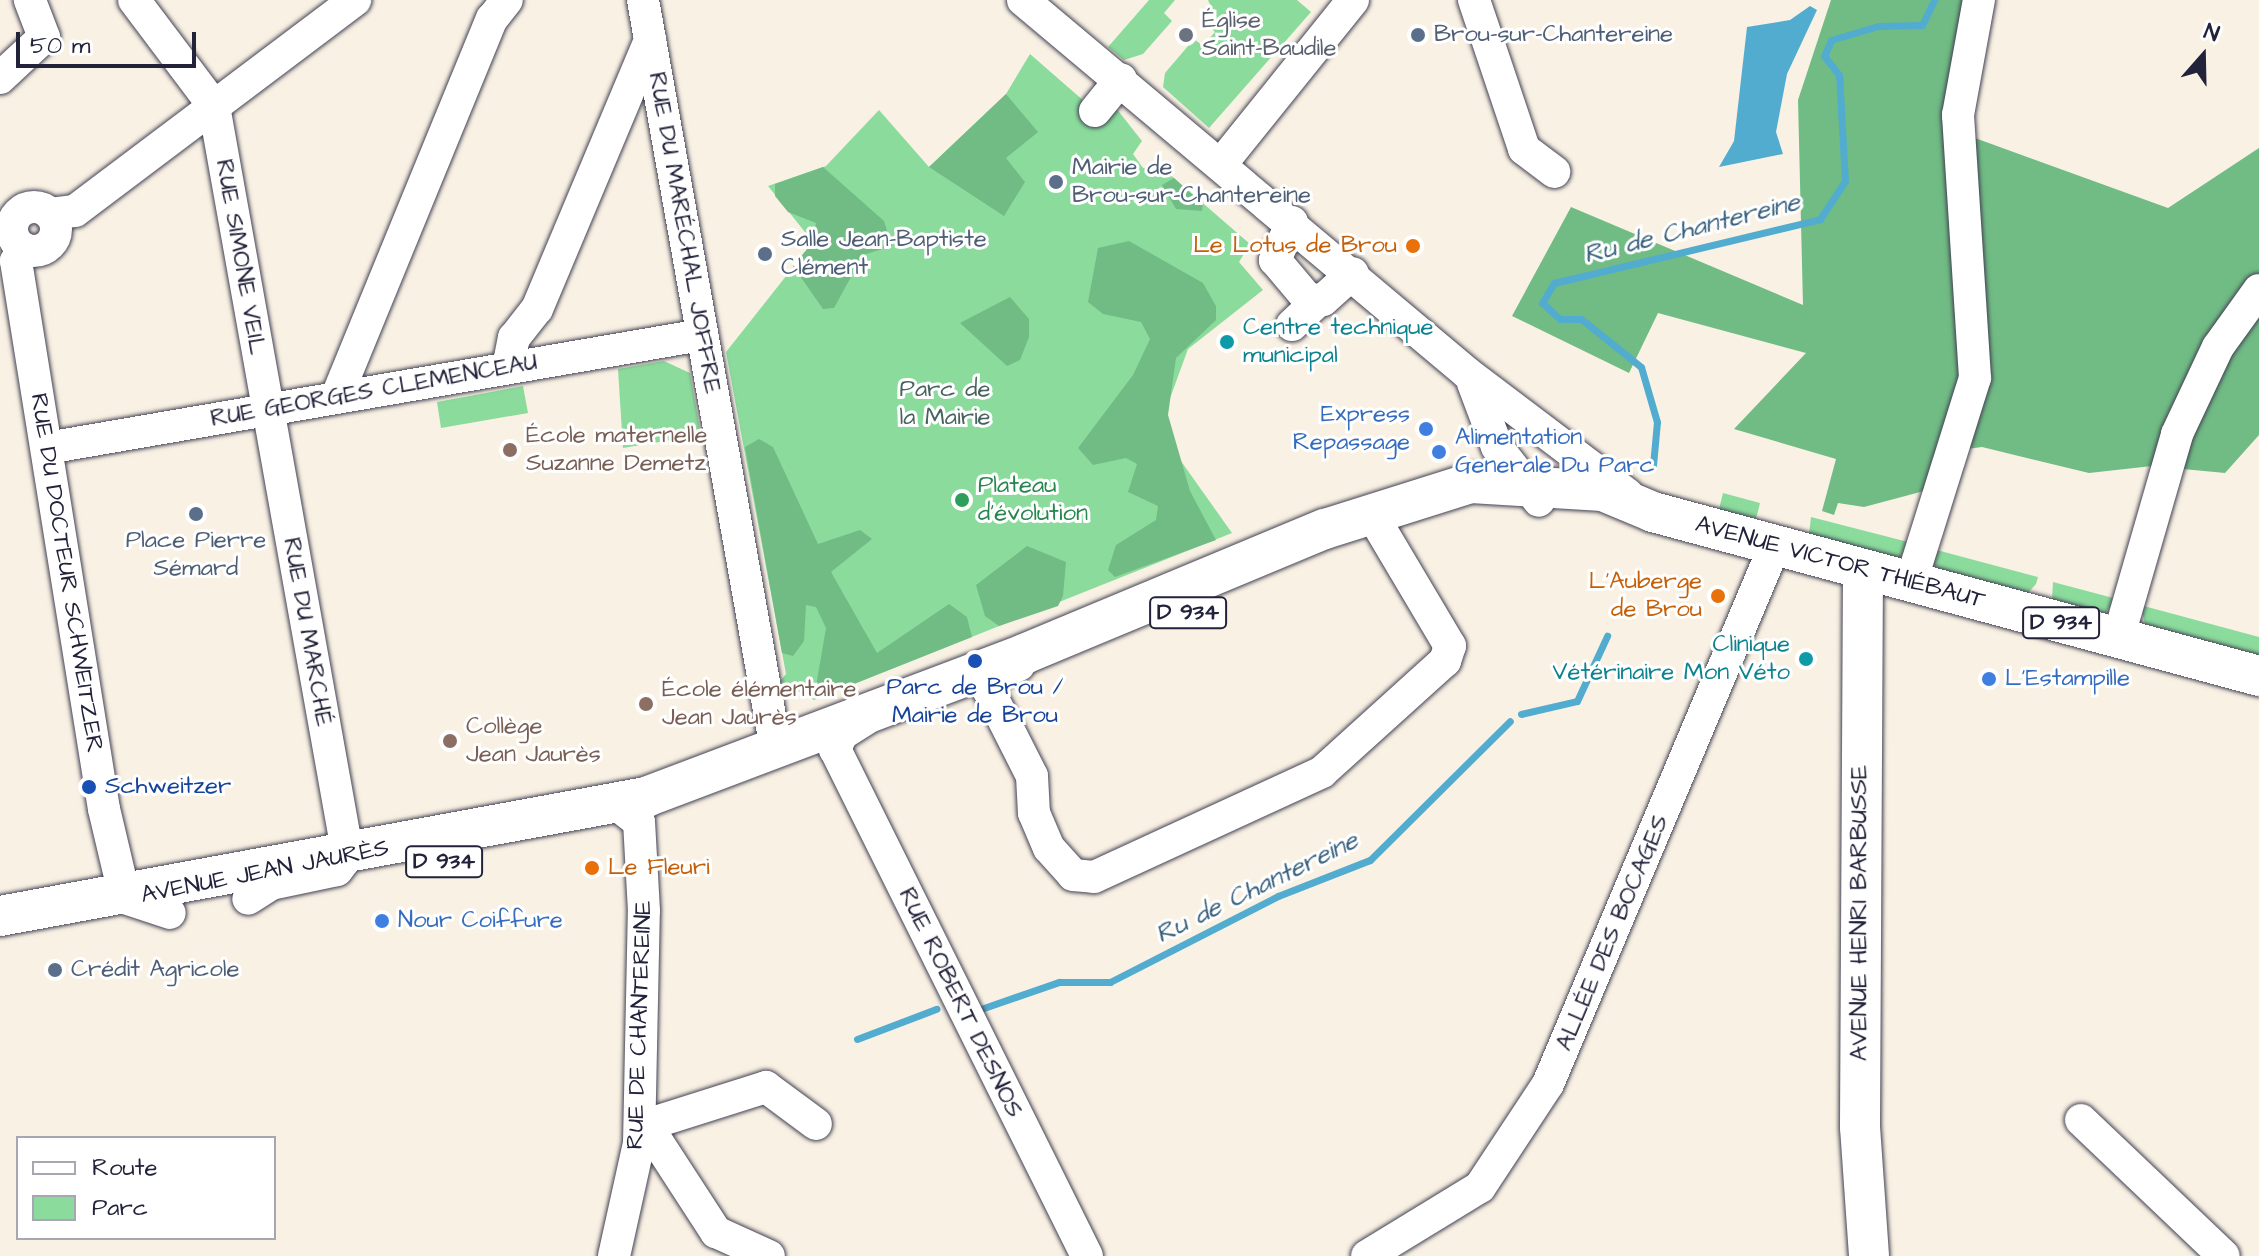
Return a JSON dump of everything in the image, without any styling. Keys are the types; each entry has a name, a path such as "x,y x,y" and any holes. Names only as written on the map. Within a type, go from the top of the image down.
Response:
{"main road":[{"name":"AVENUE VICTOR THIÉBAUT","path":"835,749 995,701 1382,534 1471,483 1533,493 1603,491 1653,512 2259,676"},
{"name":"AVENUE VICTOR THIÉBAUT","path":"776,750 1024,654 1382,534 1533,493"},
{"name":"AVENUE HENRI BARBUSSE","path":"1863,569 1860,1127 1869,1256"},
{"name":"AVENUE JEAN JAURÈS","path":"0,938 248,899 628,813 835,749"},
{"name":"AVENUE JEAN JAURÈS","path":"0,916 125,898 348,856 628,813 776,750"}],"street":[{"path":"0,78 44,37 30,0"},
{"path":"134,0 214,106"},
{"path":"50,214 51,242 25,249 13,234 8,208 33,207 50,214 75,211 355,0"},
{"path":"340,384 492,19 507,0"},
{"name":"RUE DU MARÉCHAL JOFFRE","path":"643,0 776,750"},
{"path":"1023,0 1353,273 1467,373 1547,438 1653,512"},
{"path":"1222,163 1353,0"},
{"path":"1474,0 1524,149 1554,172"},
{"path":"1911,582 1975,378 1958,115 1979,0"},
{"path":"508,368 514,338 537,309 650,40"},
{"path":"1095,111 1121,79"},
{"name":"RUE SIMONE VEIL","path":"214,106 266,408"},
{"path":"1292,222 1275,260 1316,303"},
{"name":"RUE DU DOCTEUR SCHWEITZER","path":"25,249 16,261 95,758 125,898"},
{"path":"1292,325 1353,273"},
{"path":"2118,639 2177,434 2218,347 2259,290"},
{"name":"RUE GEORGES CLEMENCEAU","path":"47,448 179,436 340,384 598,363 701,335"},
{"path":"1467,373 1497,447 1533,493"},
{"name":"RUE DU MARCHÉ","path":"266,408 282,540 348,856"},
{"path":"1533,493 1547,438"},
{"path":"1471,483 1497,447"},
{"path":"1024,654 995,701 1032,776 1034,813 1049,848 1073,875 1094,877 1322,772 1445,661 1450,646 1382,534"},
{"name":"ALLÉE DES BOCAGES","path":"1367,1256 1480,1187 1548,1084 1775,545"},
{"path":"835,749 868,715"},
{"name":"RUE ROBERT DESNOS","path":"835,749 1087,1256"},
{"name":"RUE DE CHANTEREINE","path":"610,1239 643,1120 628,813"},
{"path":"248,899 271,884 337,870 348,856"},
{"name":"AVENUE JEAN JAURÈS","path":"125,898 170,913"},
{"path":"769,1256 716,1232 643,1120 766,1087 816,1124"},
{"path":"2081,1120 2224,1256"}],"green space":[{"path":"1149,0 1175,0 1164,13 1172,21 1143,54 1124,60 1108,47"},
{"path":"1208,0 1297,0 1311,12 1209,128 1163,87 1165,73 1194,39 1203,46 1215,32 1208,25 1215,16"},
{"path":"1831,0 1976,0 1964,134 2168,208 2259,148 2259,435 2225,473 2152,466 2089,473 1982,447 1944,452 1924,491 1864,507 1838,503 1834,515 1822,511 1836,459 1734,429 1806,353 1658,313 1629,373 1512,316 1571,207 1803,305 1798,100"},
{"name":"Parc de la Mairie","path":"1030,54 1100,115 1116,108 1142,141 1133,154 1143,168 1160,166 1250,244 1239,262 1263,290 1188,349 1169,401 1149,416 1232,533 814,700 780,681 786,674 726,352 813,242 768,186 826,166 879,110 929,167 1006,94"},
{"path":"1006,94 1038,132 1006,158 1025,182 1004,216 929,167"},
{"path":"823,167 884,221 892,246 863,255 834,308 823,309 793,266 813,242 816,223 788,212 775,196 775,184"},
{"path":"1174,178 1203,204 1202,211 1176,209 1162,185"},
{"path":"1129,241 1203,283 1216,306 1216,320 1176,358 1168,415 1190,491 1216,540 1115,577 1108,570 1116,545 1156,520 1158,506 1128,492 1137,464 1126,458 1093,465 1078,448 1133,375 1150,339 1141,322 1103,314 1088,302 1098,248"},
{"path":"1010,297 1029,319 1029,337 1020,360 1007,366 960,323"},
{"path":"664,361 690,373 701,435 623,448 618,369"},
{"path":"523,386 528,413 441,428 437,402"},
{"path":"759,439 773,447 818,544 860,530 872,539 831,572 877,653 949,604 967,617 972,637 821,697 815,692 826,628 816,607 806,605 804,641 793,656 782,653 745,447"},
{"path":"1723,493 1760,503 1756,519 1719,509"},
{"path":"1811,517 1912,543 1899,558 1809,534"},
{"path":"1027,546 1066,562 1063,596 1058,606 999,626 985,616 976,585"},
{"path":"1933,549 2038,577 2036,584 2028,593 1939,569 1931,561"},
{"path":"2053,582 2117,599 2105,613 2052,599"},
{"path":"2140,605 2259,637 2259,655 2145,624"}],"water":[{"path":"1810,6 1817,10 1787,74 1776,132 1783,154 1719,167 1734,141 1747,27 1790,20"}],"waterway":[{"name":"Ru de Chantereine","path":"1653,465 1657,422 1641,367 1581,319 1560,319 1542,303 1554,283 1820,219 1845,181 1839,75 1824,56 1831,40 1878,26 1922,25 1934,0"},
{"name":"Ru de Chantereine","path":"1521,714 1577,701 1607,636"},
{"name":"Ru de Chantereine","path":"978,1010 1059,982 1110,982 1278,896 1370,860 1510,721"},
{"name":"Ru de Chantereine","path":"857,1039 936,1009"}],"place":[{"name":"Église Saint-Baudile","path":"1186,35"},
{"name":"Brou-sur-Chantereine","path":"1418,35"},
{"name":"Mairie de Brou-sur-Chantereine","path":"1056,182"},
{"name":"Le Lotus de Brou","path":"1413,246"},
{"name":"Salle Jean-Baptiste Clément","path":"765,254"},
{"name":"Centre technique municipal","path":"1227,342"},
{"name":"Express Repassage","path":"1426,429"},
{"name":"École maternelle Suzanne Demetz","path":"510,450"},
{"name":"Alimentation Generale Du Parc","path":"1439,452"},
{"name":"Plateau d’évolution","path":"962,500"},
{"name":"Place Pierre Sémard","path":"196,514"},
{"name":"L'Auberge de Brou","path":"1718,596"},
{"name":"Clinique Vétérinaire Mon Véto","path":"1806,659"},
{"name":"Parc de Brou / Mairie de Brou","path":"975,661"},
{"name":"L'Estampille","path":"1989,679"},
{"name":"École élémentaire Jean Jaurès","path":"646,704"},
{"name":"Collège Jean Jaurès","path":"450,741"},
{"name":"Schweitzer","path":"89,787"},
{"name":"Le Fleuri","path":"592,868"},
{"name":"Nour Coiffure","path":"382,921"},
{"name":"Crédit Agricole","path":"55,970"}]}
